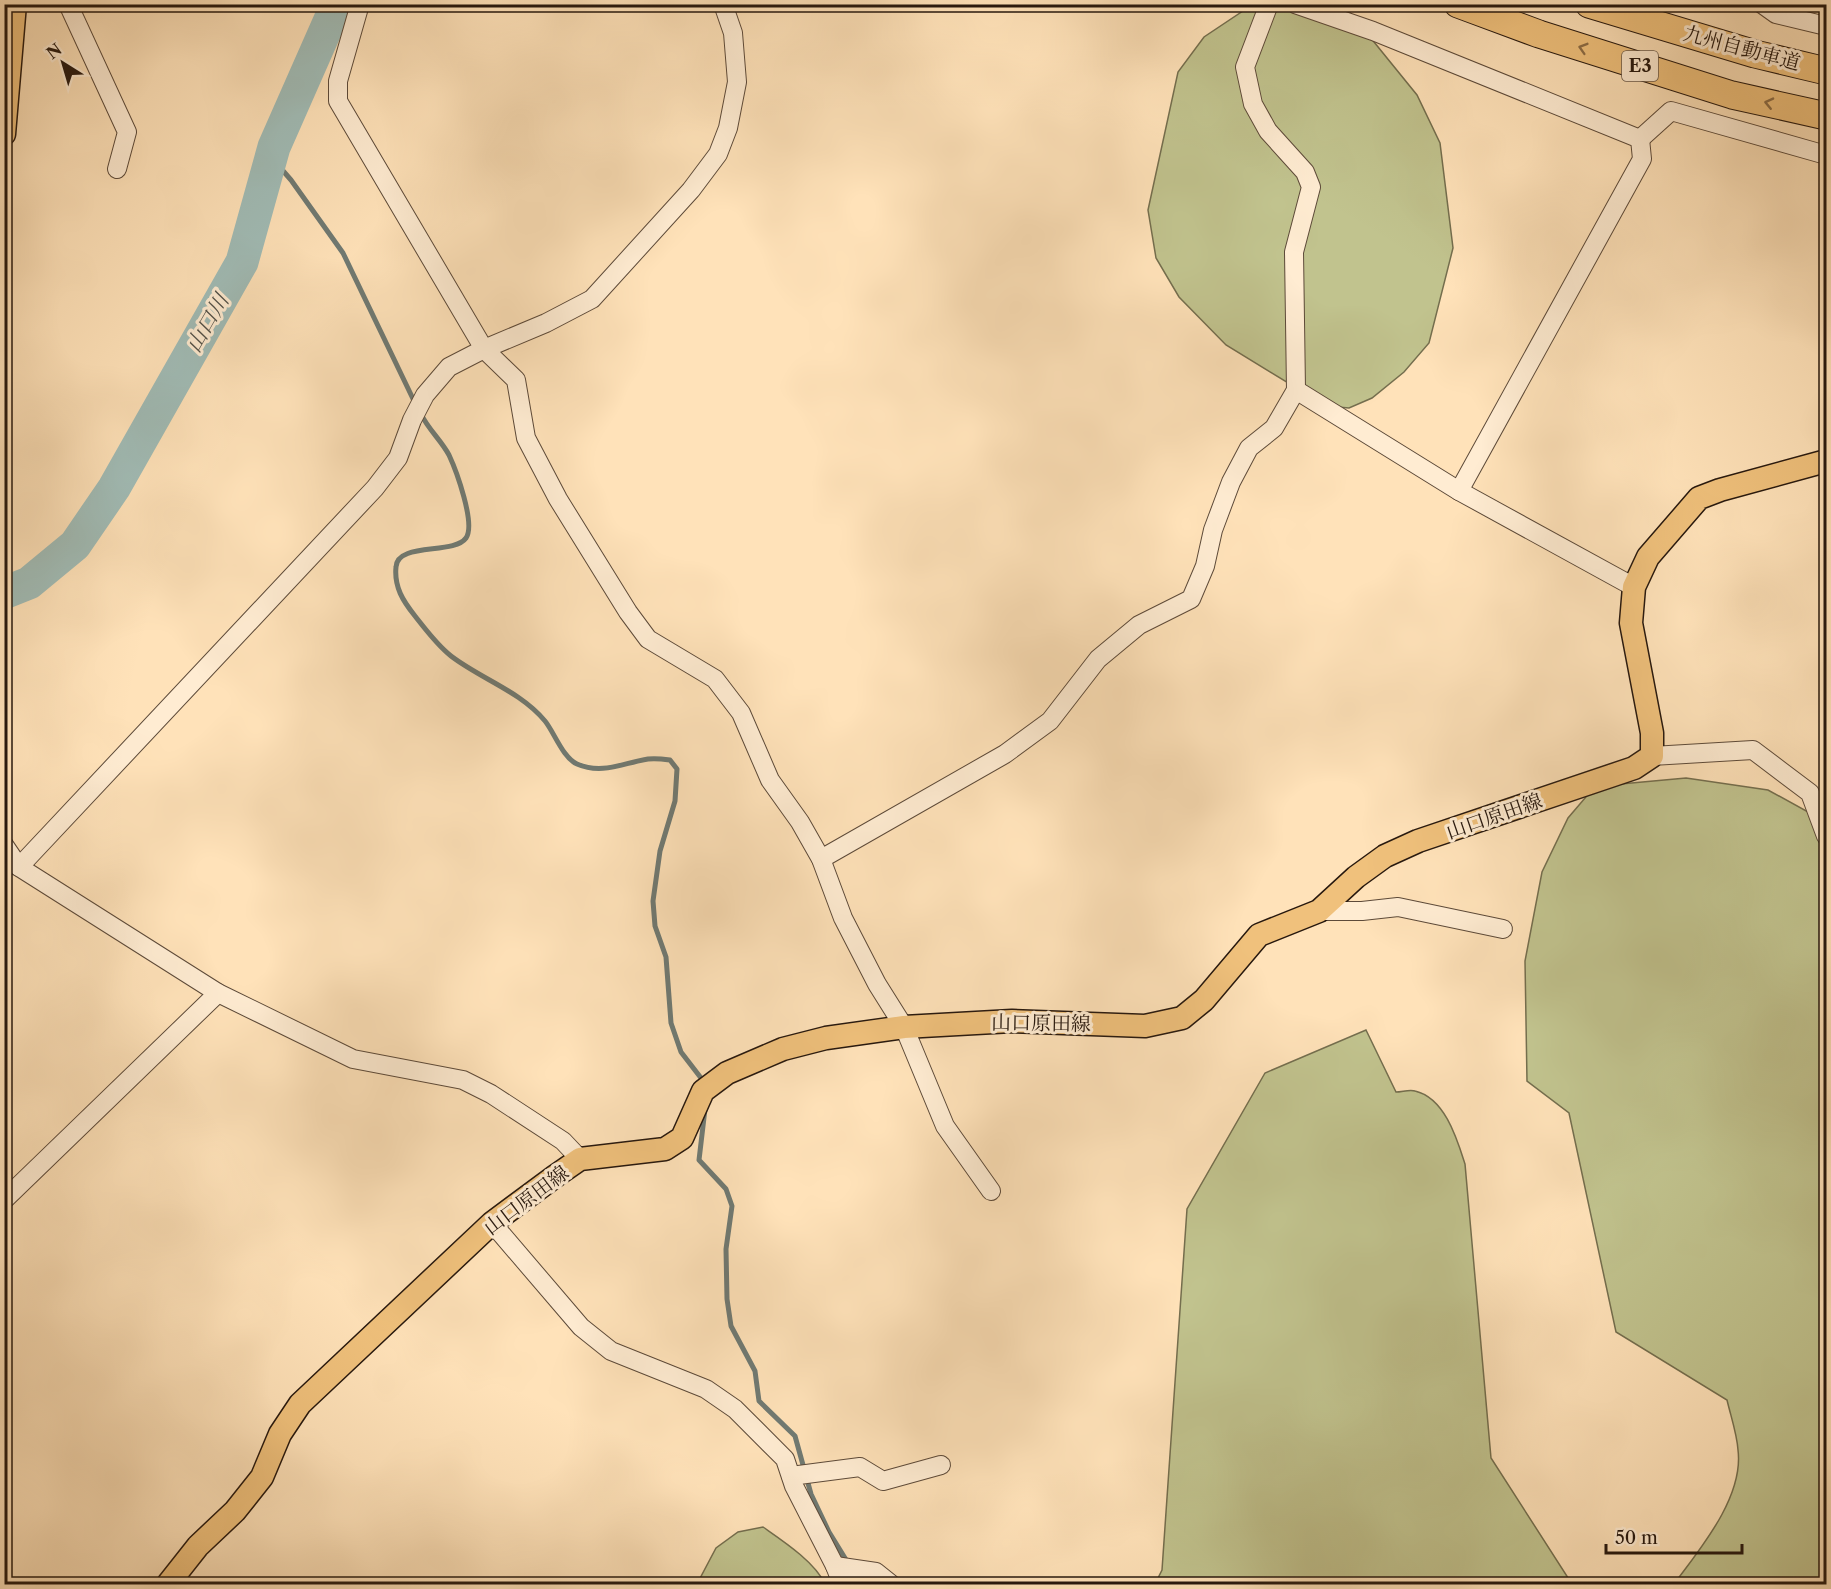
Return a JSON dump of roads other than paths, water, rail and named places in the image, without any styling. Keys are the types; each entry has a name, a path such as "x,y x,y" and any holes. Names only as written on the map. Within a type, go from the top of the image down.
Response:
{"highway":[{"name":"E3","path":"1458,4 1539,34 1732,95 1827,116"},
{"name":"九州自動車道","path":"1589,4 1755,54 1827,71"}],"main road":[{"path":"4,134 15,4"},
{"path":"1652,756 1653,733 1631,623 1634,587 1648,557 1699,498 1720,490 1827,461"},
{"name":"山口原田線","path":"168,1584 198,1545 235,1511 262,1477 280,1434 300,1404 492,1223 580,1159 665,1149 682,1138 703,1091 727,1073 783,1049 826,1038 904,1027 1012,1021 1145,1026 1182,1018 1204,1000 1259,935 1319,911 1356,877 1385,856 1418,841 1634,768 1652,756"}],"street":[{"path":"68,4 127,132 117,169"},
{"path":"360,4 338,81 338,101 484,349 516,380 526,438 558,499 628,612 648,639 716,679 741,713 770,780 800,822 821,859 843,918 877,984 904,1027 945,1126 991,1191"},
{"path":"19,867 375,488 398,458 412,420 425,395 449,367 484,349 546,323 592,299 691,190 718,154 728,128 736,82 733,33 723,4"},
{"path":"821,859 1005,754 1050,721 1098,659 1139,625 1191,599 1205,566 1213,530 1231,482 1249,448 1274,428 1296,390 1294,252 1311,187 1305,172 1268,131 1252,104 1245,67 1269,4"},
{"path":"1295,4 1373,31 1640,139"},
{"path":"1762,4 1776,14 1827,26"},
{"path":"1640,139 1671,111 1827,155"},
{"path":"1460,491 1642,159 1640,139"},
{"path":"1296,390 1460,491 1634,587"},
{"path":"1652,756 1753,750 1810,793 1827,836"},
{"path":"4,845 19,867 218,993 353,1059 463,1080 491,1094 563,1141 580,1159"},
{"path":"1319,911 1362,911 1398,907 1503,929"},
{"path":"4,1200 218,993"},
{"path":"492,1223 581,1327 611,1351 706,1389 735,1409 785,1459 794,1486 842,1584"},
{"path":"790,1476 860,1467 883,1481 941,1465"},
{"path":"835,1566 876,1572 891,1584"}],"waterway":[{"name":"山口川","path":"4,593 29,583 75,545 114,488 242,262 274,147 337,4"},
{"path":"271,157 291,180 343,253 415,403"},
{"path":"421,414 452,462 464,497 469,521 466,538 460,543 415,551 399,559 396,567 396,581 403,599 436,642 451,656 512,693 535,711 545,721 572,761 586,767 604,768 659,759 670,760 677,769 675,801 660,851 653,901 655,926 666,957 671,1023 681,1052 701,1078 703,1085"},
{"path":"705,1109 699,1160 726,1189 732,1206 726,1249 727,1299 731,1326 755,1371 759,1401 795,1436 811,1494 829,1532 848,1563"},
{"path":"855,1573 862,1584"}]}
